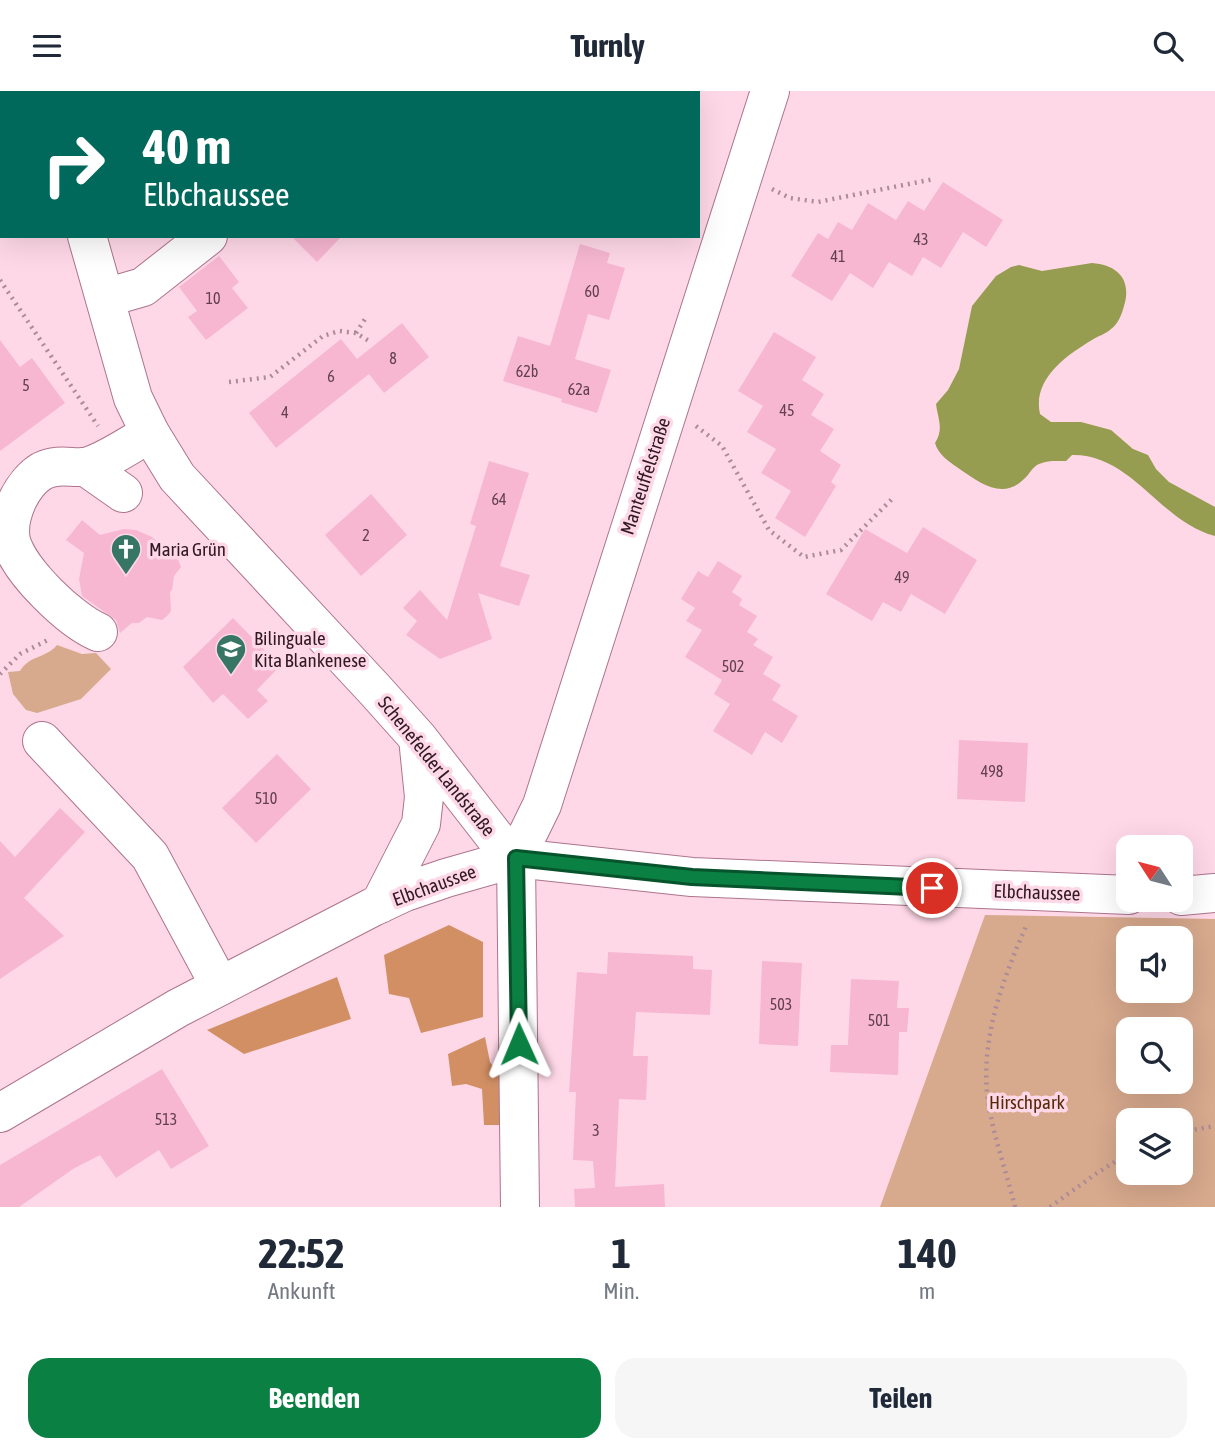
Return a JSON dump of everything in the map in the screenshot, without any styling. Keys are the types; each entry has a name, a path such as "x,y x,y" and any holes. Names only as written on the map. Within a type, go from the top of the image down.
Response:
{"main road":[{"name":"Manteuffelstraße","path":"516,858 539,814 770,91"},
{"name":"Schenefelder Landstraße","path":"89,238 133,398 150,433 177,477 418,738 495,837 516,858"},
{"path":"105,298 143,288 206,238"},
{"path":"86,467 150,433"},
{"path":"85,624 20,562 11,539 11,514 22,490 41,472 64,465 86,467 123,493"},
{"path":"380,904 421,824 424,797 418,738"},
{"path":"42,741 150,856 220,986"},
{"path":"516,858 520,1207"},
{"name":"Elbchaussee","path":"0,1113 178,1008 380,904 446,878 516,858 692,877 1116,895"},
{"path":"1194,895 1215,893"}],"path":[{"path":"769,187 790,198 818,202 934,179"},
{"path":"0,280 100,429"},
{"path":"356,333 367,316"},
{"path":"229,382 270,377 323,336 339,331 356,333 369,341"},
{"path":"693,423 722,446 769,530 804,557 841,550 894,497"},
{"path":"0,674 20,654 85,624"},
{"path":"1015,1207 989,1105 989,1043 1003,982 1039,893"},
{"path":"1193,1130 1215,1126"},
{"path":"1050,1207 1116,1161"}],"green space":[{"path":"57,645 82,654 96,653 111,669 81,699 37,713 26,710 13,694 8,672 20,671 29,662 48,653"},
{"name":"Hirschpark","path":"985,915 1215,919 1215,1207 880,1207"}],"shaded area":[{"path":"1092,263 1109,267 1121,275 1126,289 1122,312 1109,331 1072,353 1046,379 1039,401 1040,414 1051,422 1081,422 1111,430 1133,449 1148,455 1156,469 1169,482 1215,507 1215,536 1178,517 1112,465 1093,458 1072,455 1066,461 1042,463 1016,485 1000,489 968,475 945,458 935,443 940,428 936,404 948,390 959,369 972,306 996,276 1019,265 1042,271"},
{"path":"449,925 483,942 483,1017 421,1033 409,998 389,994 384,955"},
{"path":"337,977 351,1019 244,1054 207,1030"},
{"path":"485,1037 490,1062 502,1079 501,1125 484,1125 482,1089 466,1084 452,1086 448,1054"}],"building":[{"path":"943,182 1003,220 986,247 963,232 941,268 923,257 912,276 889,262 873,288 850,273 832,301 791,276 818,233 828,239 838,222 852,230 868,203 896,220 908,201 924,211"},
{"path":"293,238 340,238 317,262"},
{"path":"580,244 610,253 607,263 625,268 609,320 588,314 575,359 611,370 597,413 503,381 518,336 550,346"},
{"path":"219,256 239,282 232,288 248,308 206,340 188,317 197,311 179,287"},
{"path":"402,323 429,357 384,393 357,359"},
{"path":"774,332 816,357 802,380 824,394 811,415 834,429 820,451 841,465 831,482 836,486 805,537 775,518 791,491 761,473 776,449 747,432 763,406 738,391"},
{"path":"341,339 369,374 276,448 249,413"},
{"path":"0,340 20,367 32,358 65,403 0,451"},
{"path":"489,461 529,473 500,566 530,575 519,606 478,593 492,639 440,659 406,635 417,621 403,608 420,590 447,620 476,526 470,524"},
{"path":"371,494 407,535 361,576 325,535"},
{"name":"Maria Grün","path":"82,520 100,535 124,529 136,530 152,537 176,554 181,567 174,576 170,592 171,611 167,616 162,620 147,617 139,623 132,623 120,633 116,620 82,596 79,579 84,553 66,540"},
{"path":"923,527 977,560 945,614 911,594 901,612 883,602 872,621 826,594 865,529 907,553"},
{"path":"718,561 742,576 732,592 742,599 739,605 757,616 747,632 758,639 753,645 773,657 763,674 781,685 772,700 798,716 782,743 765,732 752,755 713,731 730,704 714,694 722,680 685,657 702,630 686,621 695,608 681,599 698,571 708,577"},
{"name":"Bilinguale Kita Blankenese","path":"233,618 280,666 257,690 268,701 248,719 223,694 213,703 183,667"},
{"path":"959,740 1028,743 1025,802 957,799"},
{"path":"277,754 311,789 256,843 222,808"},
{"path":"60,808 85,832 24,898 64,936 0,979 0,841 15,857"},
{"path":"608,952 693,956 693,969 712,970 710,1015 636,1012 633,1056 648,1056 646,1100 619,1099 615,1187 664,1184 665,1207 575,1207 574,1189 595,1188 593,1161 573,1160 576,1092 569,1092 577,972 607,974"},
{"path":"762,961 802,963 798,1046 759,1044"},
{"path":"851,979 899,981 897,1008 909,1008 907,1032 899,1032 898,1075 830,1072 831,1045 848,1045"},
{"path":"162,1069 209,1146 171,1169 159,1150 116,1178 100,1155 73,1169 19,1207 0,1207 0,1165"}],"place":[{"name":"Maria Grün","path":"126,576"},
{"name":"Bilinguale Kita Blankenese","path":"231,676"}],"route":[{"path":"519,1044 516,858 692,877 932,888"}]}
